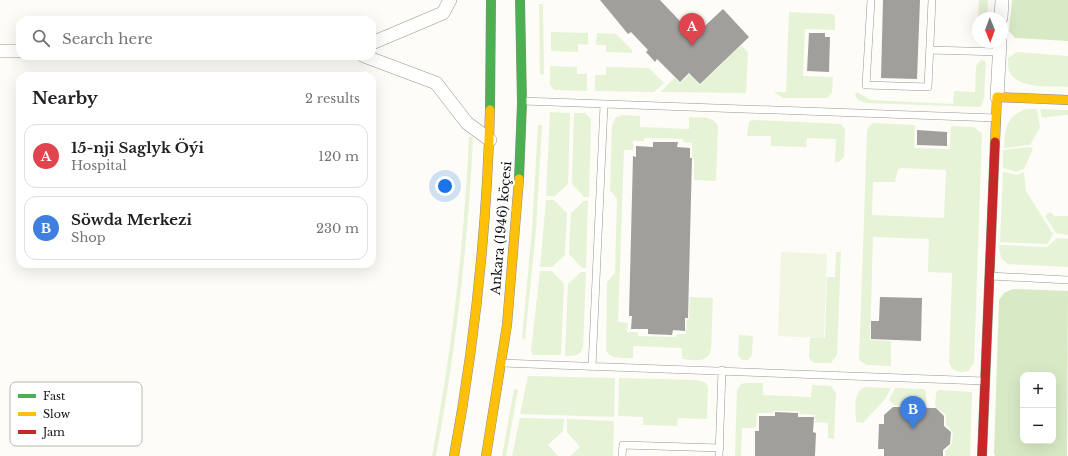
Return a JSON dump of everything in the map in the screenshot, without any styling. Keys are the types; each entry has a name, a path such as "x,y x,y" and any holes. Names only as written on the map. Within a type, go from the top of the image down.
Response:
{"main road":[{"name":"Ankara (1946) köçesi","path":"454,456 470,362 483,244 490,140 491,0"},
{"name":"Ankara (1946) köçesi","path":"486,456 502,363 520,175 522,101 520,0"},
{"path":"982,456 997,97 1068,100"}],"street":[{"path":"376,41 442,13 450,0"},
{"path":"1001,12 1002,0"},
{"path":"997,97 1000,48"},
{"path":"0,51 16,51"},
{"path":"375,60 436,83 467,123 490,140"}],"lane":[{"path":"870,0 866,85 928,88 932,0"},
{"path":"930,50 977,48"},
{"path":"522,101 996,118"},
{"path":"592,366 604,104"},
{"path":"990,276 1068,280"},
{"path":"502,363 722,370 985,382"},
{"path":"622,456 623,445 720,452 722,370"}],"green space":[{"path":"979,0 988,0 987,12 978,12"},
{"path":"1012,0 1068,0 1068,41 1015,38 1009,31"},
{"path":"539,4 543,4 544,74 540,75"},
{"path":"789,12 833,14 835,17 835,30 805,29 803,76 833,77 832,93 827,98 783,98 774,92 786,92"},
{"path":"551,32 588,33 588,45 578,44 578,52 551,51"},
{"path":"597,33 616,34 632,50 632,53 606,52 606,45 596,45"},
{"path":"741,45 748,52 746,93 660,92 675,78 680,83 690,74 700,85"},
{"path":"1017,52 1068,56 1068,87 1038,86 1019,81 1013,76 1009,69 1008,58"},
{"path":"981,60 986,62 984,98 981,107 866,103 858,100 855,95 857,92 871,100 953,104 954,91 975,92 976,66"},
{"path":"550,66 577,67 577,74 587,74 587,91 554,90 550,85"},
{"path":"606,67 649,68 664,83 654,92 595,91 595,75 606,75"},
{"path":"1027,109 1037,109 1040,127 1030,145 1004,148 1008,124 1015,115"},
{"path":"1040,109 1068,110 1068,115 1042,118"},
{"path":"550,112 570,113 568,184 555,196 546,196"},
{"path":"574,113 585,113 591,119 589,197 584,197 572,184"},
{"path":"622,115 640,116 640,127 689,129 689,117 701,117 713,120 718,126 716,181 694,180 692,143 683,142 683,139 644,138 644,141 633,141 633,150 624,150 618,322 628,323 627,332 638,332 638,336 676,337 677,334 686,334 687,319 689,319 690,297 713,298 711,349 710,354 704,359 682,359 682,348 633,346 633,358 614,357 606,350 607,282 615,273 617,199 610,190 612,126 615,118"},
{"path":"749,121 841,124 845,130 844,157 835,163 836,139 807,138 806,147 771,146 771,136 747,136"},
{"path":"873,123 915,125 914,148 950,149 951,126 973,127 982,133 974,363 968,371 958,372 952,368 949,362 952,273 928,272 929,239 873,237 870,340 891,341 891,366 867,365 859,360 868,128","holes":["902,168 946,170 944,218 872,215 873,182 895,182 898,169"]},
{"path":"538,125 542,125 536,230 525,339 522,338 532,229"},
{"path":"469,137 473,137 471,177 460,297 450,376 436,456 432,456 446,376 456,297 464,217"},
{"path":"1030,147 1033,149 1024,169 1016,172 1003,168 1003,150"},
{"path":"1003,172 1017,175 1024,172 1026,191 1053,234 1048,244 1000,242"},
{"path":"546,200 554,200 567,213 565,255 552,267 540,267"},
{"path":"584,201 588,201 586,268 582,268 569,254 571,213"},
{"path":"1050,212 1054,216 1068,216 1068,235 1056,233 1045,216"},
{"path":"1057,238 1068,239 1068,267 1008,264 1001,258 999,245 1047,247"},
{"path":"781,252 827,254 824,338 778,336"},
{"path":"836,252 841,252 837,355 831,363 814,363 809,358 810,338 825,338 827,277 835,277"},
{"path":"540,271 552,271 564,284 561,355 533,355 531,351"},
{"path":"581,272 586,272 583,347 579,354 574,356 565,356 568,284"},
{"path":"1013,289 1068,291 1067,456 995,456 999,300 1004,293"},
{"path":"739,335 753,336 752,355 748,360 742,360 738,355"},
{"path":"528,376 615,378 614,417 520,414"},
{"path":"619,378 698,380 706,383 708,388 707,419 678,418 677,426 643,425 643,417 618,416"},
{"path":"763,383 763,395 811,397 812,385 831,386 836,393 834,439 828,438 828,423 815,422 815,415 800,414 800,411 773,411 773,413 757,413 756,428 742,428 741,456 735,456 737,390 741,384"},
{"path":"865,387 891,388 886,398 863,423 856,422 856,397 861,389"},
{"path":"895,388 924,389 926,392 926,404 921,399 909,399 902,406 894,405 889,400"},
{"path":"514,389 518,390 506,456 502,456"},
{"path":"938,390 972,392 970,456 945,456 945,451 952,444 953,432 946,425 946,415 935,406 936,393"},
{"path":"520,418 564,419 563,431 548,445 558,456 512,456"},
{"path":"567,419 614,421 613,456 570,456 580,447 567,432"}],"building":[{"path":"600,0 660,0 694,36 723,9 749,37 700,84 689,73 680,82 657,59 655,62 646,52 648,50 631,32 628,34"},
{"path":"883,0 920,0 917,79 881,78"},
{"path":"809,33 825,33 825,37 830,37 829,72 807,71"},
{"path":"917,130 947,132 947,146 917,145"},
{"path":"653,142 678,142 677,147 690,148 690,158 692,158 688,318 685,318 685,331 673,330 672,335 648,334 648,329 631,329 632,316 629,316 633,156 636,157 636,146 653,147"},
{"path":"880,297 922,298 921,341 871,339 871,321 879,321"},
{"path":"909,401 920,401 927,408 936,408 944,416 944,426 951,432 950,444 943,450 943,456 884,456 884,449 878,449 879,424 884,424 884,415 893,407 902,407"},
{"path":"775,412 798,413 798,417 814,417 813,432 816,433 815,456 755,456 755,431 759,431 759,416 775,416"}],"traffic: fast":[{"path":"490,110 491,0"},
{"path":"519,179 522,103 520,0"}],"traffic: slow":[{"path":"995,142 997,97 1068,100"},
{"path":"454,456 468,370 479,284 486,197 490,110"},
{"path":"486,456 507,325 519,179"}],"traffic: jam":[{"path":"982,456 995,142"}],"place":[{"name":"15-nji Saglyk Öýi","path":"692,46"},
{"name":"Söwda Merkezi","path":"913,429"}]}
